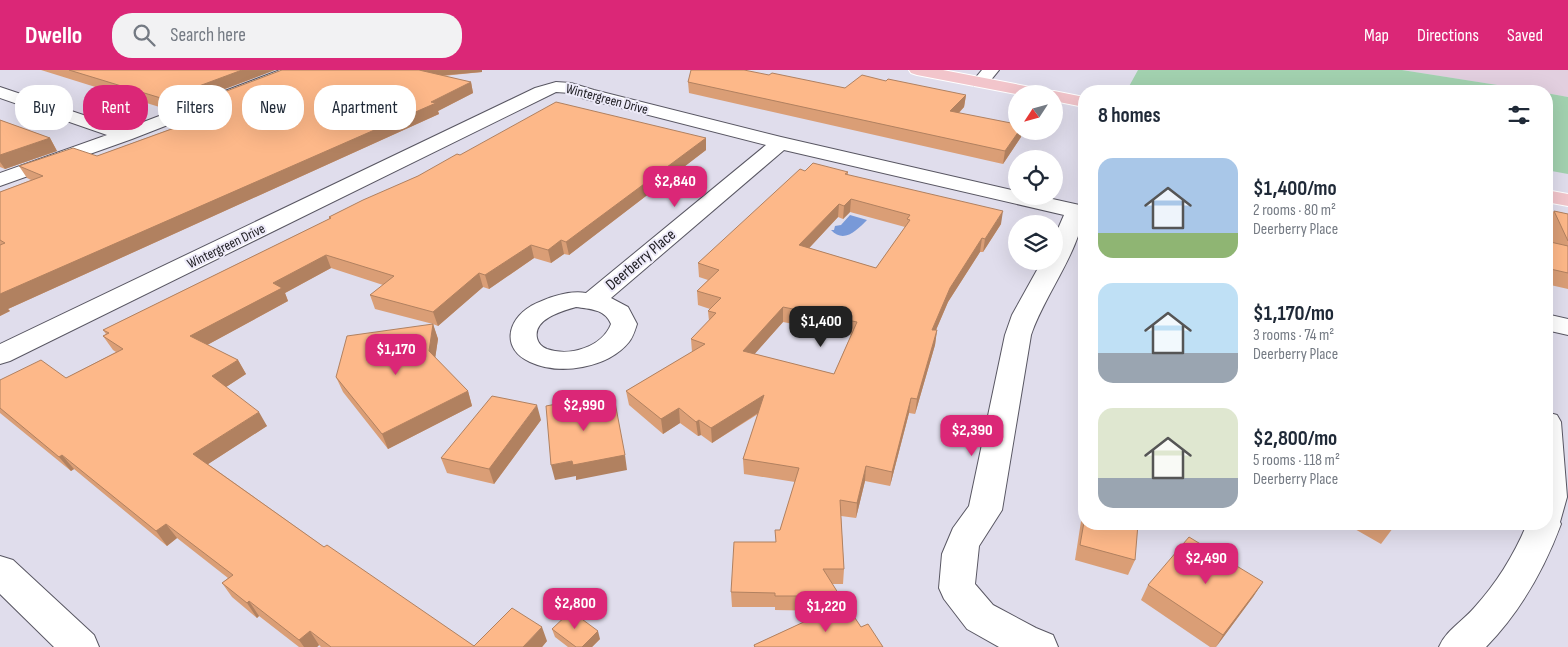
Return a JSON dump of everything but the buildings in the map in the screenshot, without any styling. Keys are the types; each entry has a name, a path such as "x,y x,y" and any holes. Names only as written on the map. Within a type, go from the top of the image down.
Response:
{"main road":[{"path":"917,70 986,76 1014,85"},
{"path":"1063,98 1078,101"},
{"path":"1553,183 1568,186"},
{"path":"1553,197 1568,200"}],"street":[{"path":"0,180 125,135 295,70"},
{"name":"Wintergreen Drive","path":"0,356 538,92 554,86 575,87 588,94 780,143 1078,212"},
{"path":"0,92 125,135"},
{"name":"Deerberry Place","path":"593,300 780,143"},
{"path":"1039,647 1015,637 980,617 957,588 959,550 969,529 985,510 1015,349 1023,322 1078,216"},
{"path":"1553,324 1568,327"},
{"path":"1458,647 1475,635 1505,596 1530,559 1542,530"},
{"path":"0,571 80,647"}],"shaded area":[{"path":"1402,70 1568,70 1568,97 1553,94 1553,85 1497,85"}],"green space":[{"path":"1138,70 1402,70 1497,85 1130,85"},
{"path":"1553,94 1568,97 1568,174 1553,171"}],"water":[{"path":"850,215 867,220 855,231 845,236 836,234 831,230 834,230 835,226 841,225"}]}
